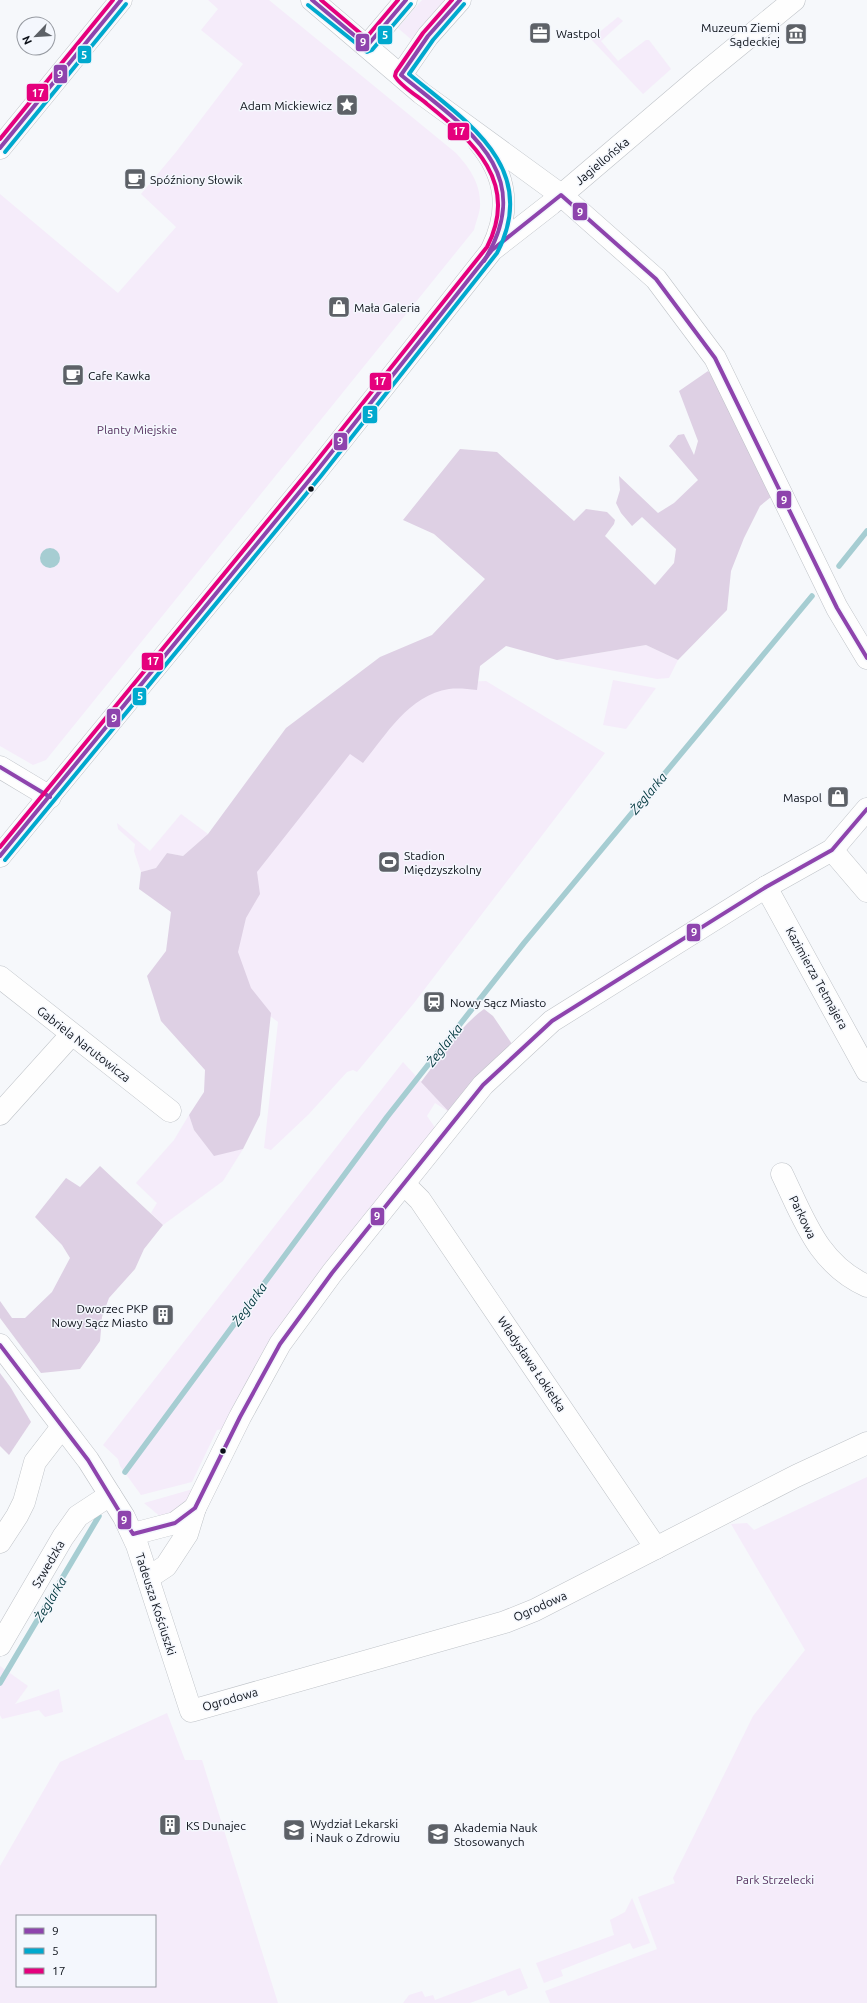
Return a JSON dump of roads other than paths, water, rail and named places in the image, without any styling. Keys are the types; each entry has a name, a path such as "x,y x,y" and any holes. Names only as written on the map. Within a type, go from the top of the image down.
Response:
{"street":[{"path":"0,148 121,0"},
{"path":"312,0 459,122 561,195 656,279 715,358 836,608 867,658"},
{"path":"367,46 406,0"},
{"path":"401,75 428,36 460,0"},
{"name":"Jagiellońska","path":"0,856 316,472 492,250 561,195 794,0"},
{"path":"459,122 486,151 500,179 504,204 504,218 501,231 492,250"},
{"path":"0,768 50,797"},
{"path":"148,1578 166,1566 187,1534 195,1508 240,1417 280,1344 332,1273 483,1085 552,1021 766,887 832,850 867,809"},
{"path":"832,850 867,891"},
{"name":"Kazimierza Tetmajera","path":"766,887 867,1071"},
{"name":"Gabriela Narutowicza","path":"0,977 71,1035 170,1111"},
{"path":"0,1114 71,1035"},
{"name":"Parkowa","path":"782,1174 814,1241 841,1272 867,1286"},
{"name":"Władysława Łokietka","path":"404,1184 420,1200 656,1548"},
{"name":"Tadeusza Kościuszki","path":"0,1345 88,1460 133,1534 191,1711"},
{"path":"0,1542 17,1516 24,1502 35,1462 62,1427"},
{"name":"Ogrodowa","path":"191,1711 505,1622 562,1598 810,1469 867,1443"},
{"name":"Szwedzka","path":"0,1645 63,1537 78,1516 110,1495"},
{"path":"133,1534 175,1523 195,1508"}],"water":[{"path":"46,548 54,548 60,554 60,562 54,568 46,568 40,562 40,554"}],"waterway":[{"name":"Żeglarka","path":"839,566 867,531"},
{"name":"Żeglarka","path":"125,1472 387,1117 524,943 812,596"},
{"name":"Żeglarka","path":"0,1683 99,1516"}],"place":[{"name":"Wastpol","path":"540,33"},
{"name":"Muzeum Ziemi Sądeckiej","path":"796,34"},
{"name":"Adam Mickiewicz","path":"347,105"},
{"name":"Spóźniony Słowik","path":"135,179"},
{"name":"Mała Galeria","path":"339,307"},
{"name":"Cafe Kawka","path":"73,375"},
{"name":"Maspol","path":"838,797"},
{"name":"Stadion Międzyszkolny","path":"389,862"},
{"name":"Nowy Sącz Miasto","path":"434,1002"},
{"name":"Dworzec PKP Nowy Sącz Miasto","path":"163,1315"},
{"name":"KS Dunajec","path":"170,1825"},
{"name":"Wydział Lekarski i Nauk o Zdrowiu","path":"294,1830"},
{"name":"Akademia Nauk Stosowanych","path":"438,1834"}],"park label":[{"name":"Planty Miejskie","path":"137,429"},
{"name":"Park Strzelecki","path":"775,1879"}]}
